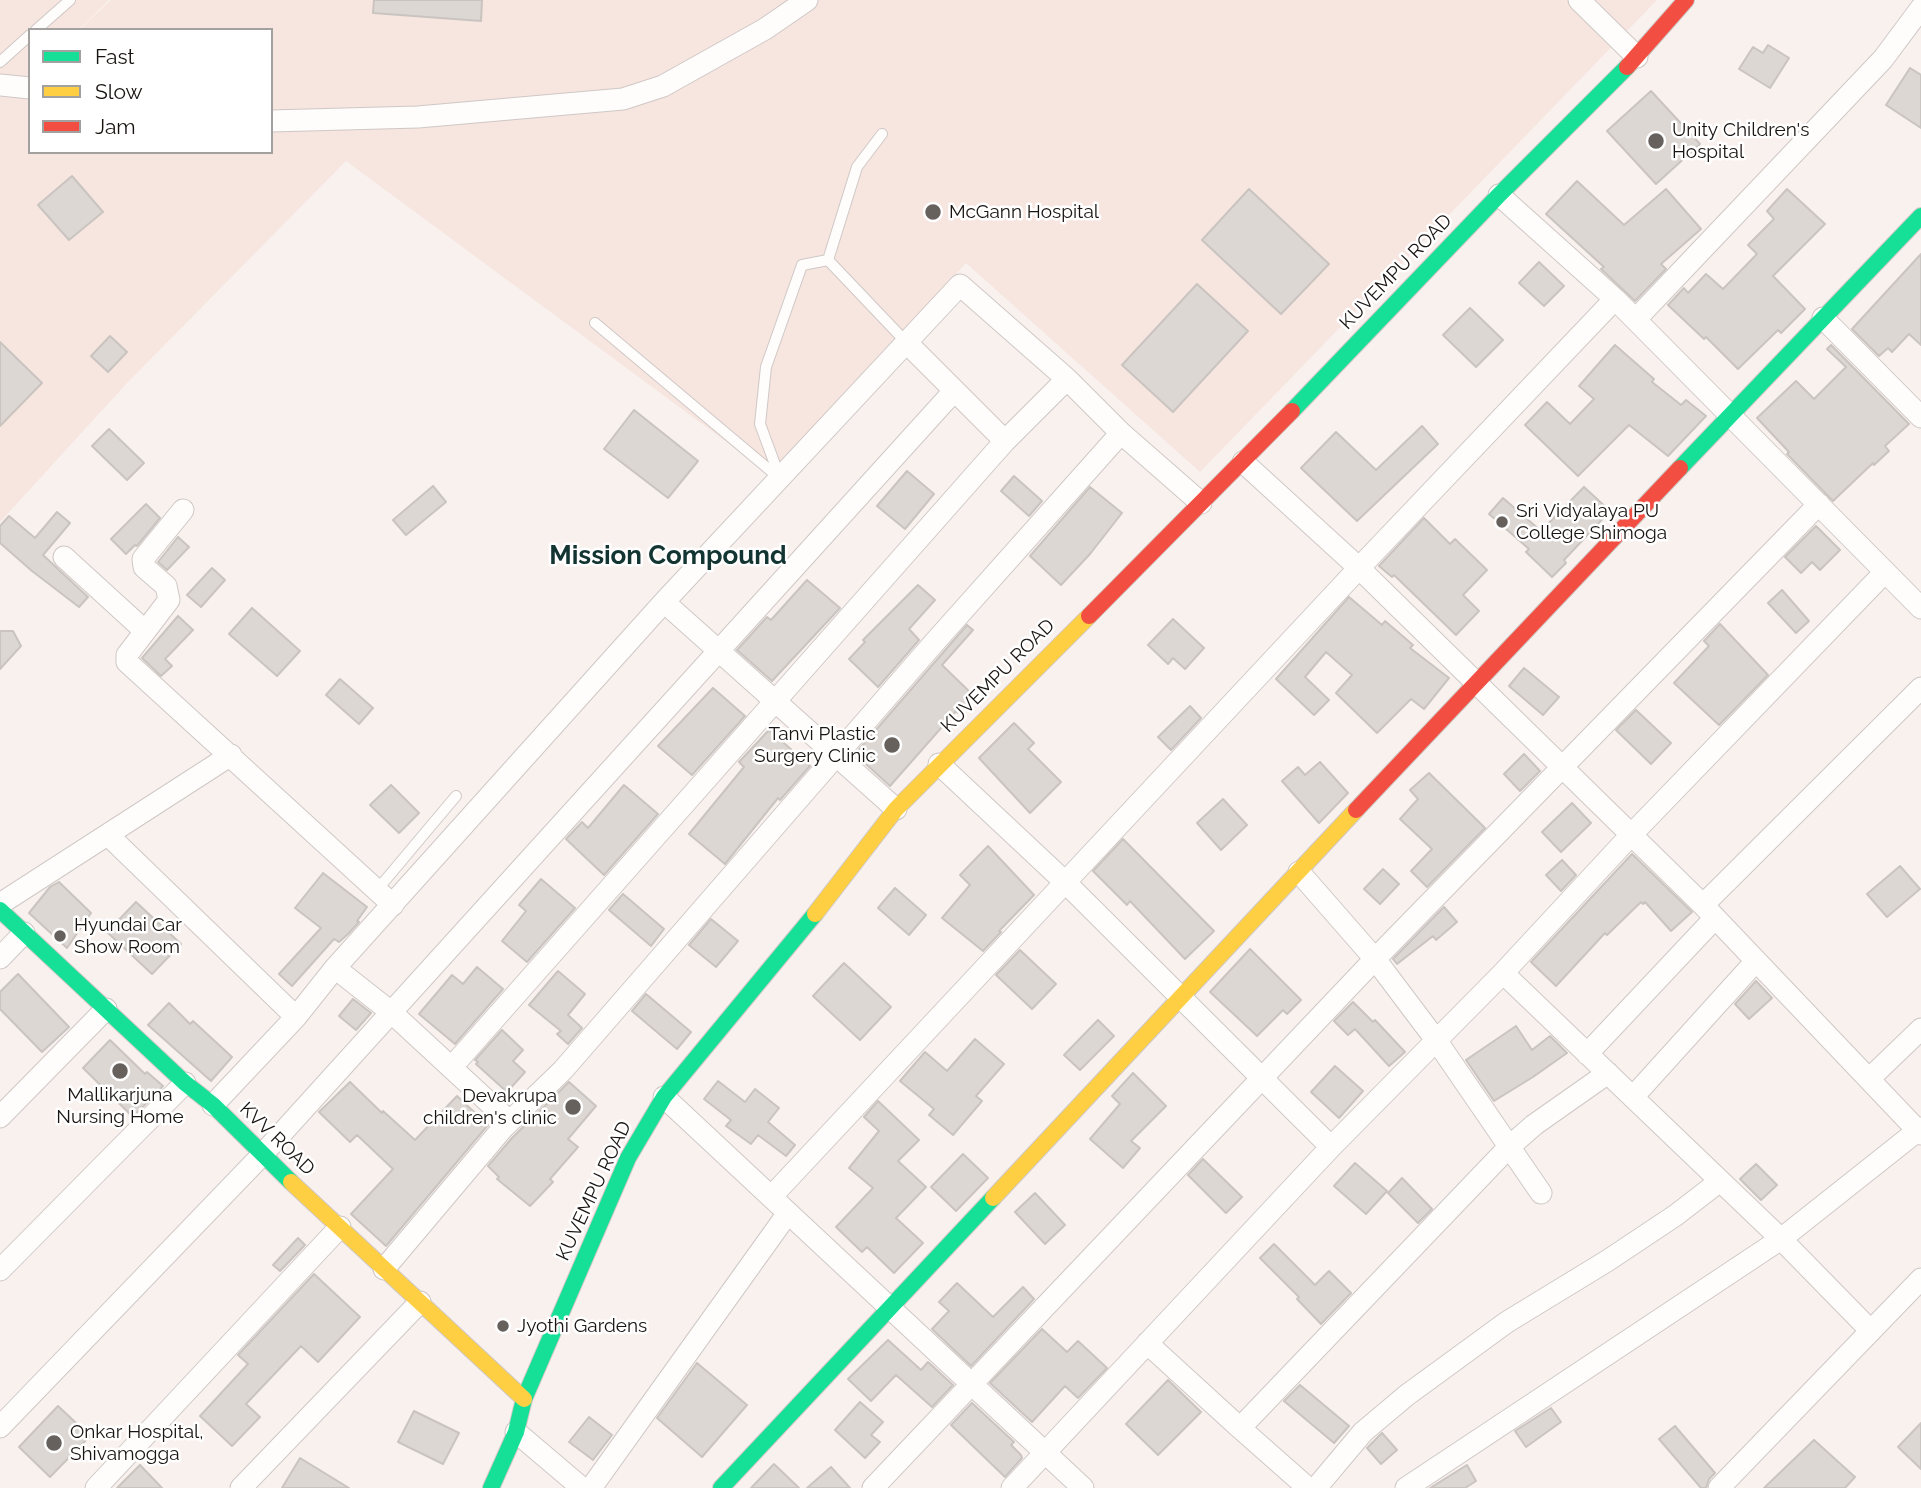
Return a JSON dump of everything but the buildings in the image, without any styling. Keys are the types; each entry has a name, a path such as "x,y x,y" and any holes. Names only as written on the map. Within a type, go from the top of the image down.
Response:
{"main road":[{"name":"KUVEMPU ROAD","path":"491,1488 516,1432 524,1399 628,1158 664,1097 793,942 895,809 1242,462 1499,195 1637,57 1686,0"},
{"path":"721,1488 1476,682 1921,216"},
{"name":"KVV ROAD","path":"0,910 185,1083 213,1105 262,1155 524,1399"}],"street":[{"path":"273,121 418,117 623,99 663,86 765,29 807,0"},
{"path":"1579,0 1637,57"},
{"path":"1636,319 1882,59 1921,8"},
{"path":"0,85 28,88"},
{"path":"1499,195 1636,319 1921,608"},
{"path":"213,1105 296,1017 335,968 664,602 961,285 1201,503"},
{"path":"771,1197 1359,568 1615,299"},
{"path":"1823,318 1918,408"},
{"path":"907,343 1005,441"},
{"path":"452,1068 1005,441 1067,379"},
{"path":"0,1427 262,1155 954,391"},
{"path":"384,1269 509,1121 564,1070 1121,433"},
{"path":"1242,462 1359,568 1476,682 1709,912 1920,1131 1781,1239 1406,1488"},
{"path":"873,1488 1375,959 1819,504"},
{"path":"183,510 143,559 144,566 166,586 170,600 127,655 130,667 231,755 393,905"},
{"path":"64,557 145,631"},
{"path":"1012,1488 1331,1147 1503,973 1631,835 1885,572"},
{"path":"664,602 895,809"},
{"path":"1587,1054 1709,912 1921,688"},
{"path":"0,904 231,755"},
{"path":"939,764 1065,882 1331,1147"},
{"path":"108,835 296,1017"},
{"path":"1299,872 1375,959 1436,1040 1541,1193"},
{"path":"0,958 24,933"},
{"path":"1633,1097 1756,961"},
{"path":"335,968 391,1012 509,1121"},
{"path":"1503,973 1781,1239 1871,1331"},
{"path":"0,1118 106,1009"},
{"path":"1869,1079 1921,1029"},
{"path":"1240,1428 1509,1147 1534,1125 1608,1073"},
{"path":"0,1270 185,1083"},
{"path":"664,1097 1083,1488"},
{"path":"1316,1488 1363,1432 1407,1395 1507,1322 1607,1261 1720,1181"},
{"path":"592,1488 788,1213"},
{"path":"96,1488 340,1227"},
{"path":"1719,1488 1921,1279"},
{"path":"241,1488 420,1302"},
{"path":"1147,1343 1308,1488"},
{"path":"516,1432 582,1488"}],"lane":[{"path":"38,28 70,0"},
{"path":"0,62 28,38"},
{"path":"828,260 857,167 882,134"},
{"path":"828,260 907,343"},
{"path":"780,478 760,424 766,367 802,265 828,260"},
{"path":"595,323 780,478"},
{"path":"377,890 456,796"}],"shaded area":[{"name":"McGann Hospital","path":"0,0 109,0 80,28 28,28 28,154 273,154 273,28 81,28 111,0 1657,0 1200,472 966,263 770,474 346,161 128,382 0,522"}],"traffic: fast":[{"path":"1292,411 1499,195 1627,67"},
{"path":"1680,468 1921,216"},
{"path":"0,910 185,1083 213,1105 291,1182"},
{"path":"491,1488 516,1432 524,1399 628,1158 664,1097 815,914"},
{"path":"721,1488 993,1198"}],"traffic: slow":[{"path":"815,914 896,809 1089,616"},
{"path":"993,1198 1356,810"},
{"path":"291,1182 524,1399"}],"traffic: jam":[{"path":"1627,67 1686,0"},
{"path":"1089,616 1292,411"},
{"path":"1356,810 1680,468"}],"place":[{"name":"Unity Children's Hospital","path":"1656,141"},
{"name":"McGann Hospital","path":"933,212"},
{"name":"Sri Vidyalaya PU College Shimoga","path":"1502,522"},
{"name":"Tanvi Plastic Surgery Clinic","path":"892,745"},
{"name":"Hyundai Car Show Room","path":"60,936"},
{"name":"Mallikarjuna Nursing Home","path":"120,1071"},
{"name":"Devakrupa children's clinic","path":"573,1107"},
{"name":"Jyothi Gardens","path":"503,1326"},
{"name":"Onkar Hospital, Shivamogga","path":"54,1443"}],"district":[{"name":"Mission Compound","path":"668,556"}]}
